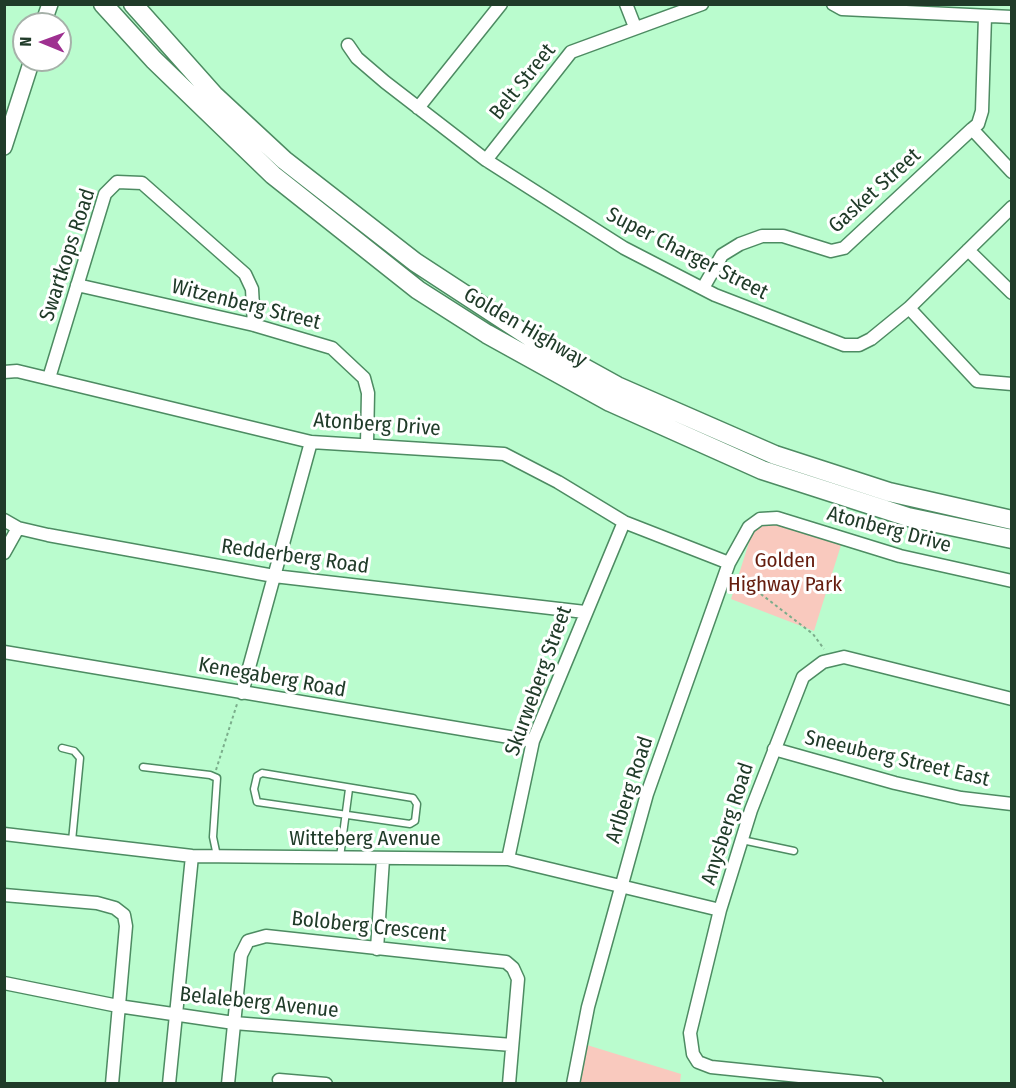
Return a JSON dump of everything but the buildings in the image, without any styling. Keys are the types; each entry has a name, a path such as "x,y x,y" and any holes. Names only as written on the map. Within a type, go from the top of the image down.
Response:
{"main road":[{"name":"Golden Highway","path":"103,4 154,60 273,175 418,290 487,334 610,402 762,470 908,517 1011,539"},
{"name":"Golden Highway","path":"133,4 214,94 284,160 415,262 539,343 617,386 775,455 889,492 1011,520"}],"street":[{"path":"418,108 501,4"},
{"path":"626,4 635,27"},
{"name":"Belt Street","path":"486,160 569,54 635,27 702,4"},
{"path":"833,4 842,9 1011,17"},
{"name":"Gasket Street","path":"703,288 722,255 740,244 762,236 783,236 831,251 844,248 978,124 982,111 985,16"},
{"name":"Super Charger Street","path":"348,45 357,58 486,160 624,248 703,288 778,321 850,346 860,345 871,339 909,308 1011,207"},
{"path":"4,147 28,72"},
{"path":"972,129 1011,172"},
{"name":"Swartkops Road","path":"50,378 105,194 117,182 142,183 245,274 252,289 254,325"},
{"path":"968,250 1011,293"},
{"name":"Witzenberg Street","path":"77,285 254,325 326,345 358,370 364,378 368,393 367,444"},
{"path":"909,308 977,381 1011,384"},
{"name":"Atonberg Drive","path":"4,372 17,370 311,442 504,454 558,482 624,522 727,568"},
{"path":"242,693 311,442"},
{"name":"Atonberg Drive","path":"757,521 777,518 900,556 1011,581"},
{"name":"Redderberg Road","path":"4,520 18,528 274,576 585,612"},
{"name":"Arlberg Road","path":"573,1083 588,1007 646,794 727,568 747,529 757,521"},
{"name":"Skurweberg Street","path":"508,859 533,741 624,522"},
{"path":"4,553 18,528"},
{"name":"Kenegaberg Road","path":"4,652 533,741"},
{"name":"Anysberg Road","path":"878,1083 711,1067 695,1058 690,1033 720,910 742,840 803,677 818,664 844,657 1011,699"},
{"name":"Sneeuberg Street East","path":"774,750 895,783 961,798 1011,804"},
{"name":"Witteberg Avenue","path":"4,834 192,856 508,859 621,884 720,910"},
{"path":"169,1083 192,856"},
{"path":"377,949 383,859"},
{"path":"4,895 97,903 123,914 126,926 112,1083"},
{"name":"Boloberg Crescent","path":"228,1083 241,955 245,945 252,938 266,936 506,962 513,968 518,979 509,1083"},
{"name":"Belaleberg Avenue","path":"4,983 118,1006 234,1023 512,1045"},
{"path":"279,1080 326,1083"}],"lane":[{"path":"62,748 74,751 80,758 72,841"},
{"path":"143,767 215,776 218,785 213,842 217,857"},
{"path":"262,773 348,789 416,799 415,821 410,824 262,804 255,800 254,789 257,776 262,773"},
{"path":"339,859 348,789"},
{"path":"742,840 794,851"}],"path":[{"path":"727,568 813,634 830,659"},
{"path":"215,776 221,749 242,693"}],"green space":[{"name":"Golden Highway Park","path":"765,524 783,524 842,542 814,631 731,599 752,533"},
{"path":"587,1045 681,1074 680,1083 580,1084"}]}
